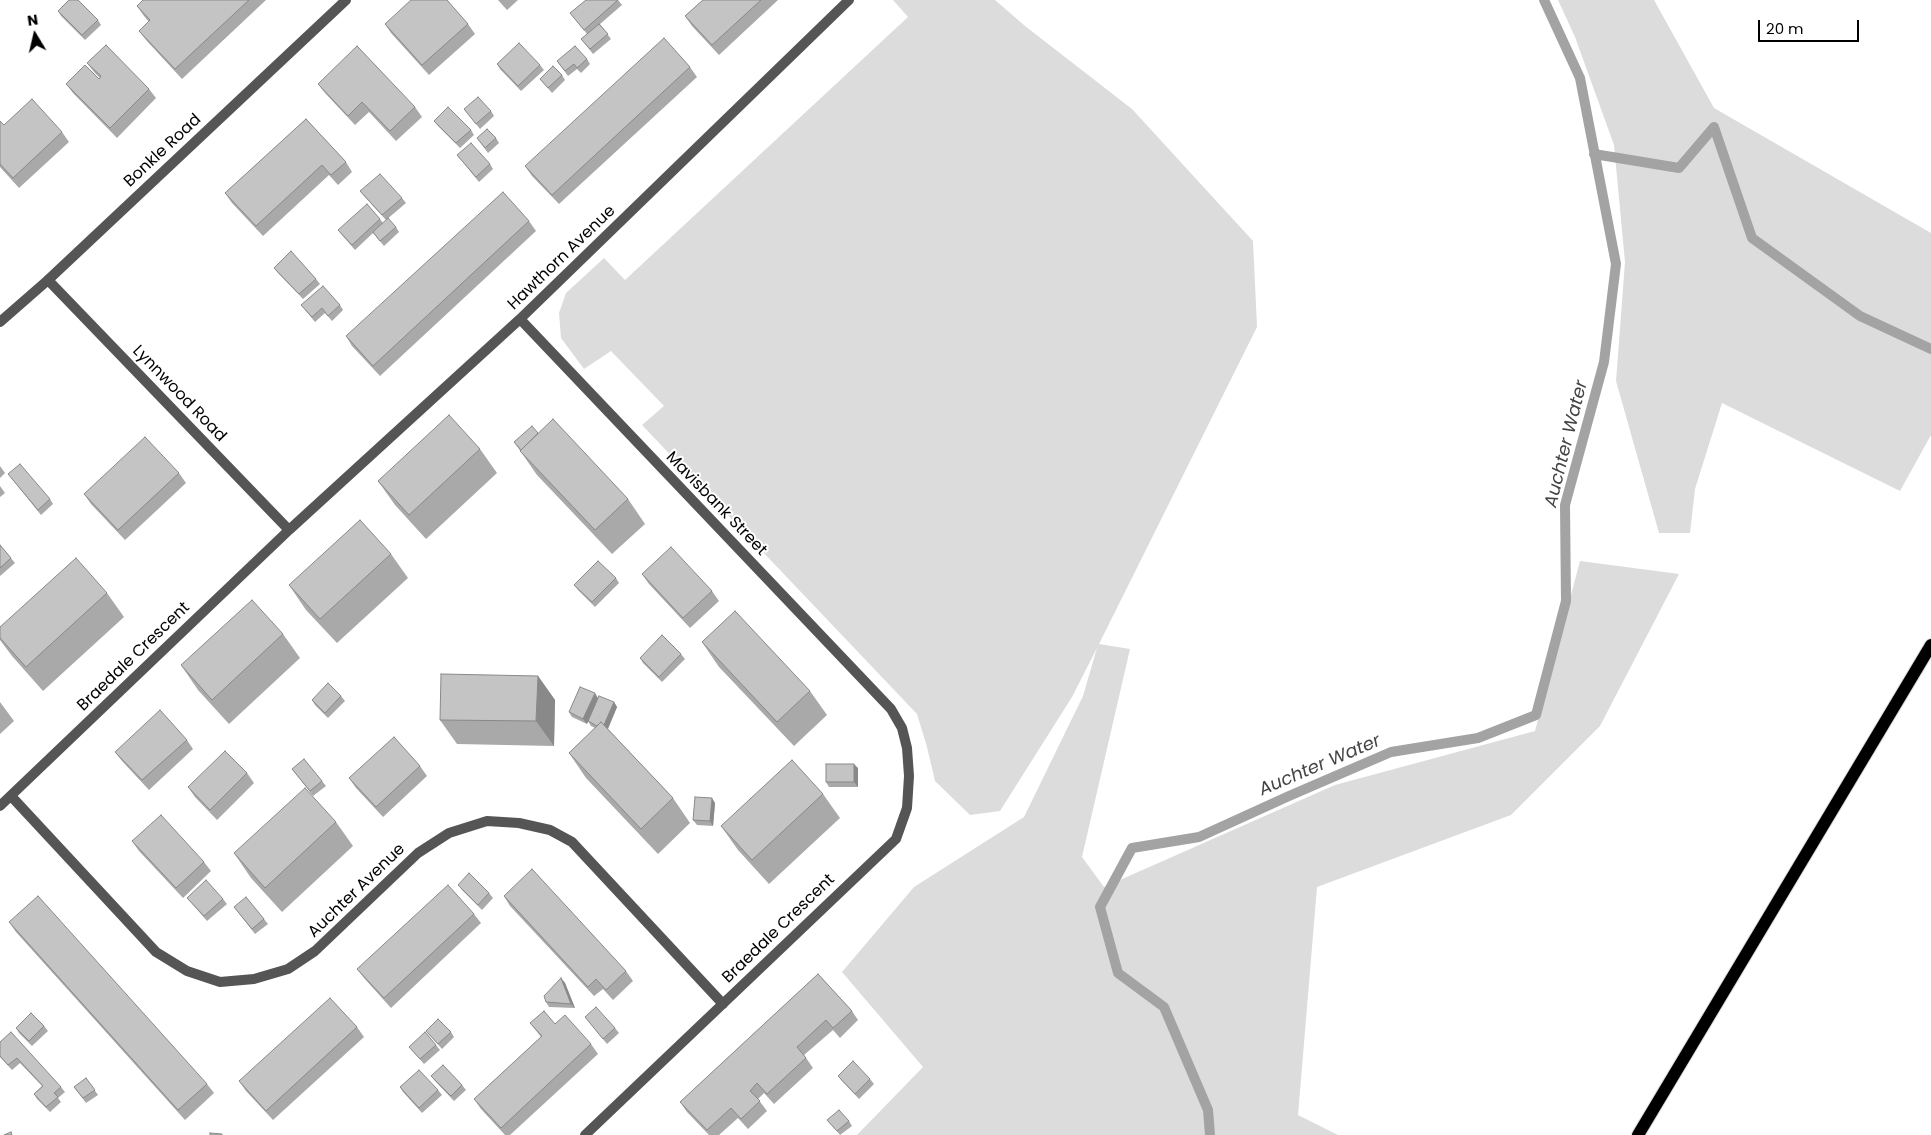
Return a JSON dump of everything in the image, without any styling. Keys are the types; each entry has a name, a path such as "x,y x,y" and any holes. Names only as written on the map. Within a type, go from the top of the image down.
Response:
{"main road":[{"path":"1638,1135 1931,645"}],"street":[{"name":"Bonkle Road","path":"0,322 48,280 346,0"},
{"name":"Hawthorn Avenue","path":"289,530 520,319 849,0"},
{"name":"Lynnwood Road","path":"48,280 289,530"},
{"name":"Mavisbank Street","path":"520,319 891,709"},
{"name":"Braedale Crescent","path":"0,806 289,530"},
{"name":"Braedale Crescent","path":"585,1135 896,839 907,808 909,776 907,748 902,728 891,709"},
{"name":"Auchter Avenue","path":"11,796 156,952 187,971 220,982 254,979 288,969 315,951 418,853 449,833 487,821 519,823 550,830 572,842 723,1004"}],"shaded area":[{"path":"893,0 995,0 1025,26 1132,109 1253,241 1257,327 1099,644 1130,649 1082,857 1104,887 1335,785 1535,731 1580,561 1679,574 1600,726 1511,815 1317,887 1298,1115 1338,1135 857,1135 923,1067 842,972 914,887 1024,817 1083,696 1097,648 1072,697 1000,811 970,815 935,781 917,714 642,425 664,406 611,351 584,369 561,338 559,313 566,293 604,258 625,280 908,17"},
{"path":"1558,0 1654,0 1714,108 1931,233 1931,435 1900,491 1722,403 1695,489 1690,533 1659,533 1616,381 1625,262 1614,145 1575,37"}],"building":[{"path":"69,0 78,0 98,20 82,35 58,11"},
{"path":"143,0 249,0 175,69 139,31 150,20 137,6"},
{"path":"411,0 447,0 468,24 422,65 385,24"},
{"path":"586,0 618,0 584,30 570,13"},
{"path":"703,0 761,0 712,45 685,16"},
{"path":"599,24 608,34 590,49 581,39"},
{"path":"664,38 690,67 552,195 525,166"},
{"path":"519,43 540,65 518,86 497,64"},
{"path":"106,45 149,89 110,128 66,84 85,65 99,79 101,76 87,63"},
{"path":"357,46 415,107 390,131 362,102 348,116 318,84"},
{"path":"575,46 587,59 577,68 574,64 565,71 557,61"},
{"path":"553,66 562,75 548,88 540,79"},
{"path":"478,97 491,111 476,124 464,109"},
{"path":"32,99 62,132 13,178 0,164 0,121 4,125"},
{"path":"448,107 471,130 456,143 434,121"},
{"path":"306,119 346,162 331,175 322,165 256,226 225,193"},
{"path":"487,129 496,138 485,148 477,138"},
{"path":"471,143 490,164 476,177 457,155"},
{"path":"380,174 402,198 382,215 360,191"},
{"path":"503,192 529,221 373,366 346,336"},
{"path":"367,204 380,219 352,245 338,230"},
{"path":"388,218 396,227 380,241 373,232"},
{"path":"291,251 316,279 299,294 274,268"},
{"path":"323,286 340,305 328,316 322,308 312,317 301,305"},
{"path":"449,415 480,449 409,515 378,481"},
{"path":"553,419 628,499 595,530 520,451"},
{"path":"532,426 538,433 521,450 514,442"},
{"path":"145,437 179,473 118,530 84,494"},
{"path":"20,464 50,499 38,510 8,474"},
{"path":"360,520 391,554 320,619 289,585"},
{"path":"0,545 11,558 0,568"},
{"path":"671,547 712,591 683,618 642,574"},
{"path":"76,558 107,593 26,667 0,638 0,627"},
{"path":"598,561 616,578 592,602 574,585"},
{"path":"252,600 283,634 212,700 181,665"},
{"path":"735,611 810,691 777,722 702,642"},
{"path":"662,635 681,654 659,677 640,658"},
{"path":"441,674 538,676 536,721 440,720"},
{"path":"328,683 341,696 325,713 312,700"},
{"path":"580,687 595,693 583,719 569,712"},
{"path":"599,696 614,702 604,725 601,722 597,726 588,721"},
{"path":"160,710 187,740 142,780 115,752"},
{"path":"601,722 673,798 641,829 569,753"},
{"path":"394,737 420,766 376,807 349,778"},
{"path":"225,751 247,773 210,810 188,787"},
{"path":"304,759 322,781 310,791 292,769"},
{"path":"792,760 823,794 752,860 721,826"},
{"path":"826,764 854,764 854,782 826,782"},
{"path":"305,788 336,822 265,888 234,853"},
{"path":"695,797 712,798 710,821 693,820"},
{"path":"161,815 204,862 176,888 132,841"},
{"path":"532,869 626,971 606,990 596,979 588,987 504,896"},
{"path":"469,873 489,893 478,905 458,885"},
{"path":"206,880 223,899 204,916 187,898"},
{"path":"448,885 474,914 384,998 357,969"},
{"path":"38,896 207,1084 178,1110 9,922"},
{"path":"246,897 264,919 252,929 234,907"},
{"path":"818,974 852,1011 833,1028 826,1020 797,1047 806,1058 767,1094 757,1083 750,1091 760,1101 741,1119 731,1108 707,1130 680,1102"},
{"path":"561,978 571,1004 546,1002 544,996"},
{"path":"330,998 357,1027 266,1111 239,1081"},
{"path":"596,1007 615,1028 603,1039 585,1017"},
{"path":"544,1011 555,1024 565,1015 591,1044 501,1128 474,1099 542,1036 530,1023"},
{"path":"31,1013 44,1026 29,1041 16,1028"},
{"path":"438,1019 451,1032 438,1044 426,1031"},
{"path":"11,1032 61,1087 54,1093 58,1097 46,1107 34,1094 43,1086 17,1058 8,1065 0,1056 0,1042"},
{"path":"425,1032 436,1045 420,1059 409,1047"},
{"path":"853,1061 870,1079 855,1094 838,1076"},
{"path":"443,1065 462,1085 451,1096 431,1076"},
{"path":"419,1070 438,1090 419,1108 400,1087"},
{"path":"86,1078 95,1090 83,1098 74,1087"},
{"path":"839,1110 849,1121 837,1131 827,1120"},
{"path":"210,1133 222,1134 222,1135 210,1135"}],"waterway":[{"name":"Auchter Water","path":"1210,1135 1208,1110 1164,1007 1118,973 1100,907 1132,848 1199,837 1391,752 1478,738 1536,715 1566,601 1565,505 1604,362 1616,264 1580,78 1544,0"},
{"path":"1594,154 1679,168 1714,127 1752,238 1860,316 1931,349"}]}
